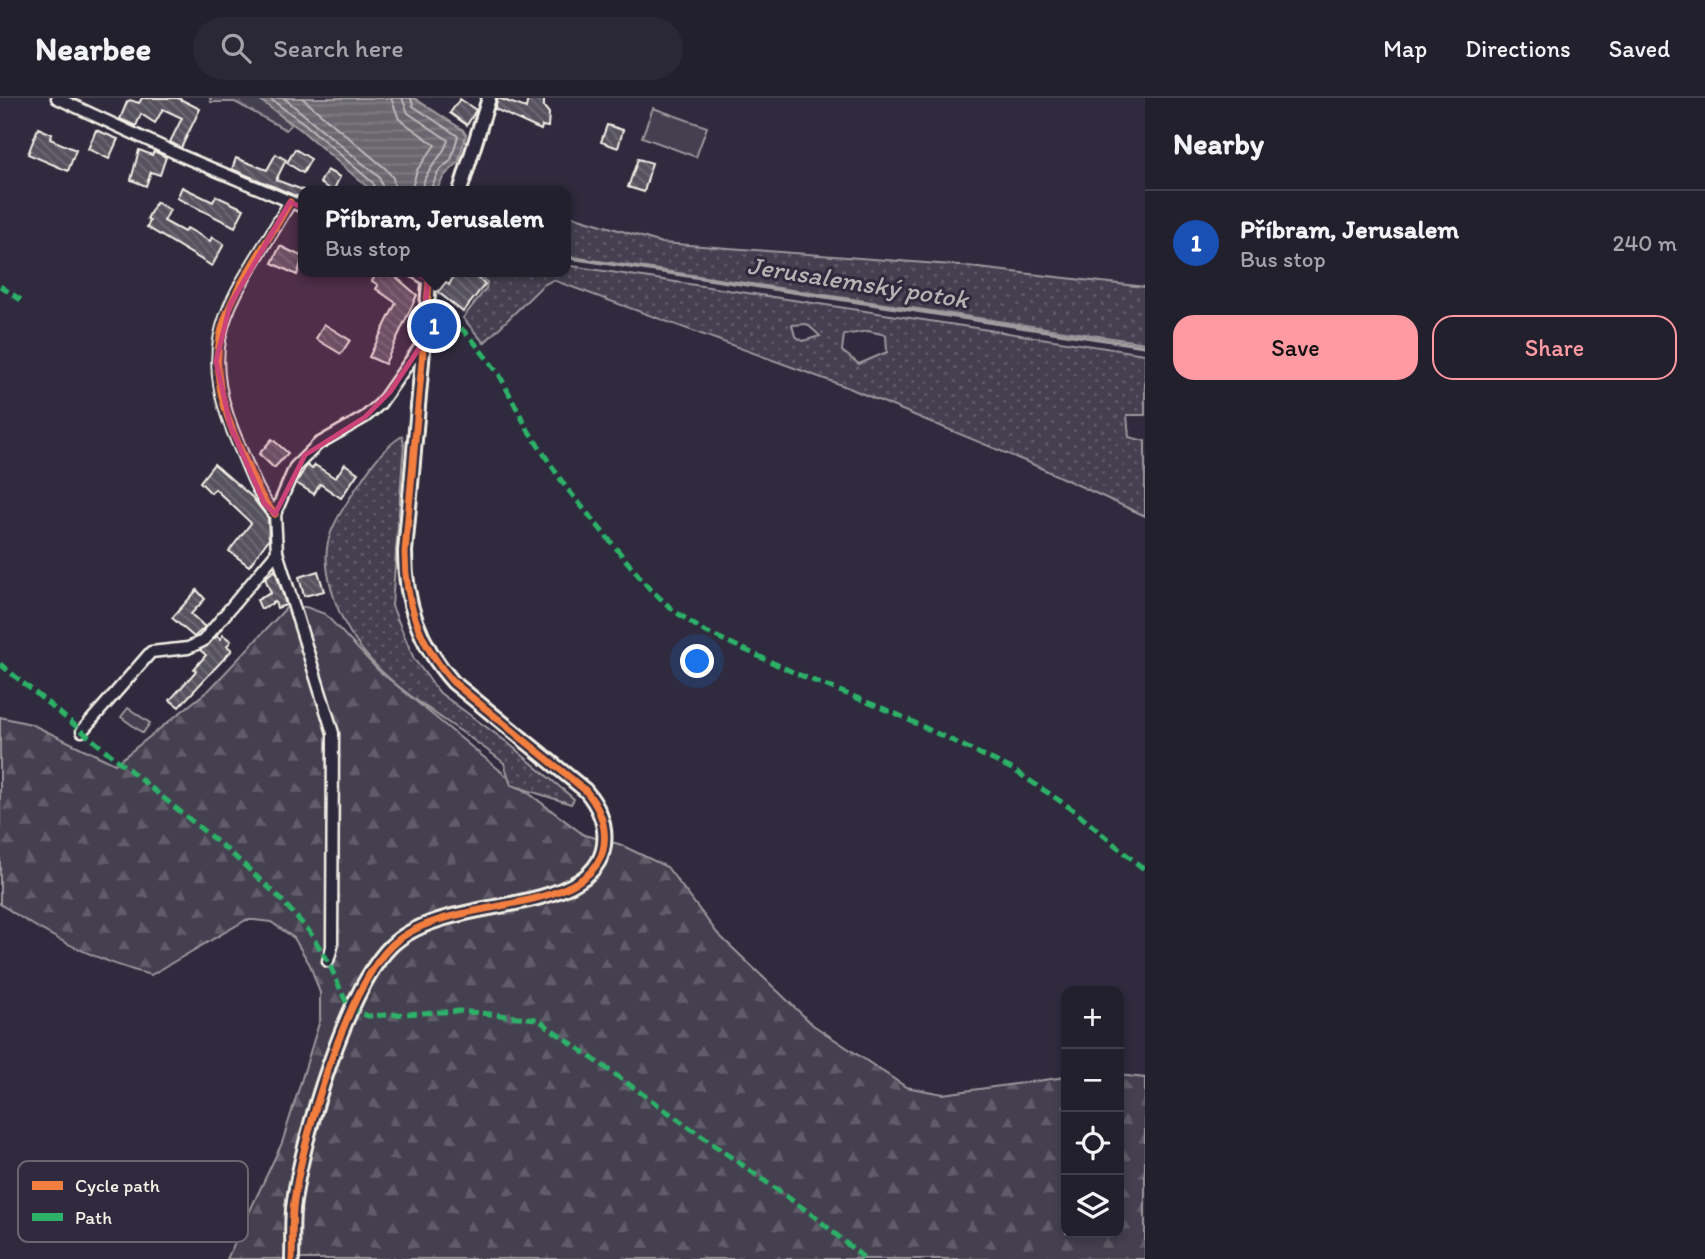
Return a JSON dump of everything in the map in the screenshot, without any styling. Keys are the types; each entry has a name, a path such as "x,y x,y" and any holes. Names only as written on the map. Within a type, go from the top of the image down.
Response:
{"street":[{"path":"57,98 298,205"},
{"path":"462,186 489,98"},
{"path":"275,514 264,503 230,425 219,389 216,361 218,337 230,305 253,259 290,202"},
{"path":"292,1259 293,1205 309,1130 356,998 379,959 393,944 426,926 557,891 578,882 595,866 604,848 604,828 596,803 585,790 453,682 426,648 416,626 405,577 405,552 429,277"},
{"path":"328,961 332,947 333,733 277,552 275,514 287,483 305,455 380,404 422,344"},
{"path":"82,731 151,652 188,648 203,641 277,552"}],"highlighted area":[{"path":"290,202 344,226 428,280 422,344 390,392 365,417 305,455 275,514 264,503 230,425 216,361 230,305"}],"green space":[{"path":"210,98 262,98 291,125 286,130 235,102 211,102"},
{"path":"653,108 707,127 696,157 642,137"},
{"path":"571,216 662,243 952,265 1145,287 1145,343 571,257"},
{"path":"571,266 1145,354 1145,415 1127,415 1129,437 1145,441 1145,516 1032,464 844,386 553,280 543,285 484,343 463,318 486,288 487,282 480,277 571,277","holes":["807,324 820,336 803,341 795,336 792,325","868,331 886,335 887,352 859,364 842,351 844,335"]},
{"path":"402,436 404,443 392,606 414,659 440,693 508,743 574,799 571,804 511,785 504,763 403,690 380,670 360,647 344,621 332,591 327,565 330,534 372,466 393,442"},
{"path":"287,607 306,607 325,614 378,670 508,777 511,785 523,789 584,835 619,844 667,867 718,934 813,1025 906,1087 943,1094 1061,1078 1061,1238 1124,1238 1124,1076 1145,1078 1145,1259 227,1259 235,1242 248,1242 248,1215 282,1143 320,1020 320,993 310,965 294,938 271,922 246,920 151,975 72,946 0,904 0,717 31,724 115,764 210,689"},
{"path":"128,708 150,723 143,733 121,717"}],"water":[{"path":"257,98 414,98 463,130 466,135 458,163 444,176 439,186 366,186 301,130"}],"building":[{"path":"142,98 178,98 200,109 181,148 170,142 182,118 163,109 155,123 141,114 136,126 120,119 127,102 130,100 139,103"},
{"path":"498,98 526,108 528,98 544,98 544,107 549,113 548,127 542,126 541,130 495,109"},
{"path":"460,99 476,110 467,125 450,113"},
{"path":"607,125 623,130 618,148 601,142"},
{"path":"38,128 52,134 50,139 76,150 68,171 28,154"},
{"path":"96,130 118,139 109,159 88,149"},
{"path":"295,149 311,159 303,173 287,163"},
{"path":"139,150 152,155 154,151 166,157 160,175 151,172 146,186 131,180"},
{"path":"276,154 286,160 276,180 298,188 298,197 232,169 236,158 267,170"},
{"path":"638,159 652,163 644,192 628,187"},
{"path":"327,170 340,177 336,186 320,183"},
{"path":"182,187 213,202 216,196 244,209 235,227 177,198"},
{"path":"156,202 170,210 164,221 184,232 187,228 210,241 212,237 224,244 212,266 147,227 150,221 147,219"},
{"path":"280,246 298,255 297,275 272,263"},
{"path":"375,277 396,277 417,295 385,364 369,357 396,303 376,289 378,285 372,281"},
{"path":"453,277 476,277 485,284 463,312 438,292 446,282 449,285"},
{"path":"324,324 350,340 341,354 316,339"},
{"path":"272,439 288,453 274,468 259,454"},
{"path":"214,464 252,497 268,518 269,539 249,566 229,551 251,523 215,489 211,493 200,482"},
{"path":"345,464 358,473 341,498 320,484 314,494 296,483 307,465 312,469 315,465 335,478"},
{"path":"275,570 286,605 277,608 275,602 261,609 257,600 271,593 265,578"},
{"path":"318,571 324,591 304,596 299,577"},
{"path":"197,590 205,599 191,614 205,627 194,637 172,618"},
{"path":"223,635 231,641 227,646 232,650 179,707 170,700 196,671 194,669 206,655 200,650 217,636 220,639"}],"waterway":[{"name":"Jerusalemský potok","path":"571,258 1145,346"}],"marked path":[{"path":"0,286 21,300"},
{"path":"426,300 448,314 474,342 499,374 528,430 565,486 648,587 673,610 702,630 795,673 894,713 1014,770 1072,809 1145,870"},
{"path":"0,664 232,854 276,894 309,931 328,961 345,1000 352,1009 368,1016 460,1011 537,1019 814,1216 865,1259"}],"cycle path":[{"path":"275,514 255,483 225,408 218,375 219,345 225,318 237,292 290,202"},
{"path":"292,1259 294,1201 317,1104 343,1029 374,967 391,946 410,932 432,922 535,899 579,881 591,872 603,849 603,825 585,790 453,682 431,653 411,606 405,552 430,277"}],"place":[{"name":"Příbram, Jerusalem","path":"434,326"}]}
